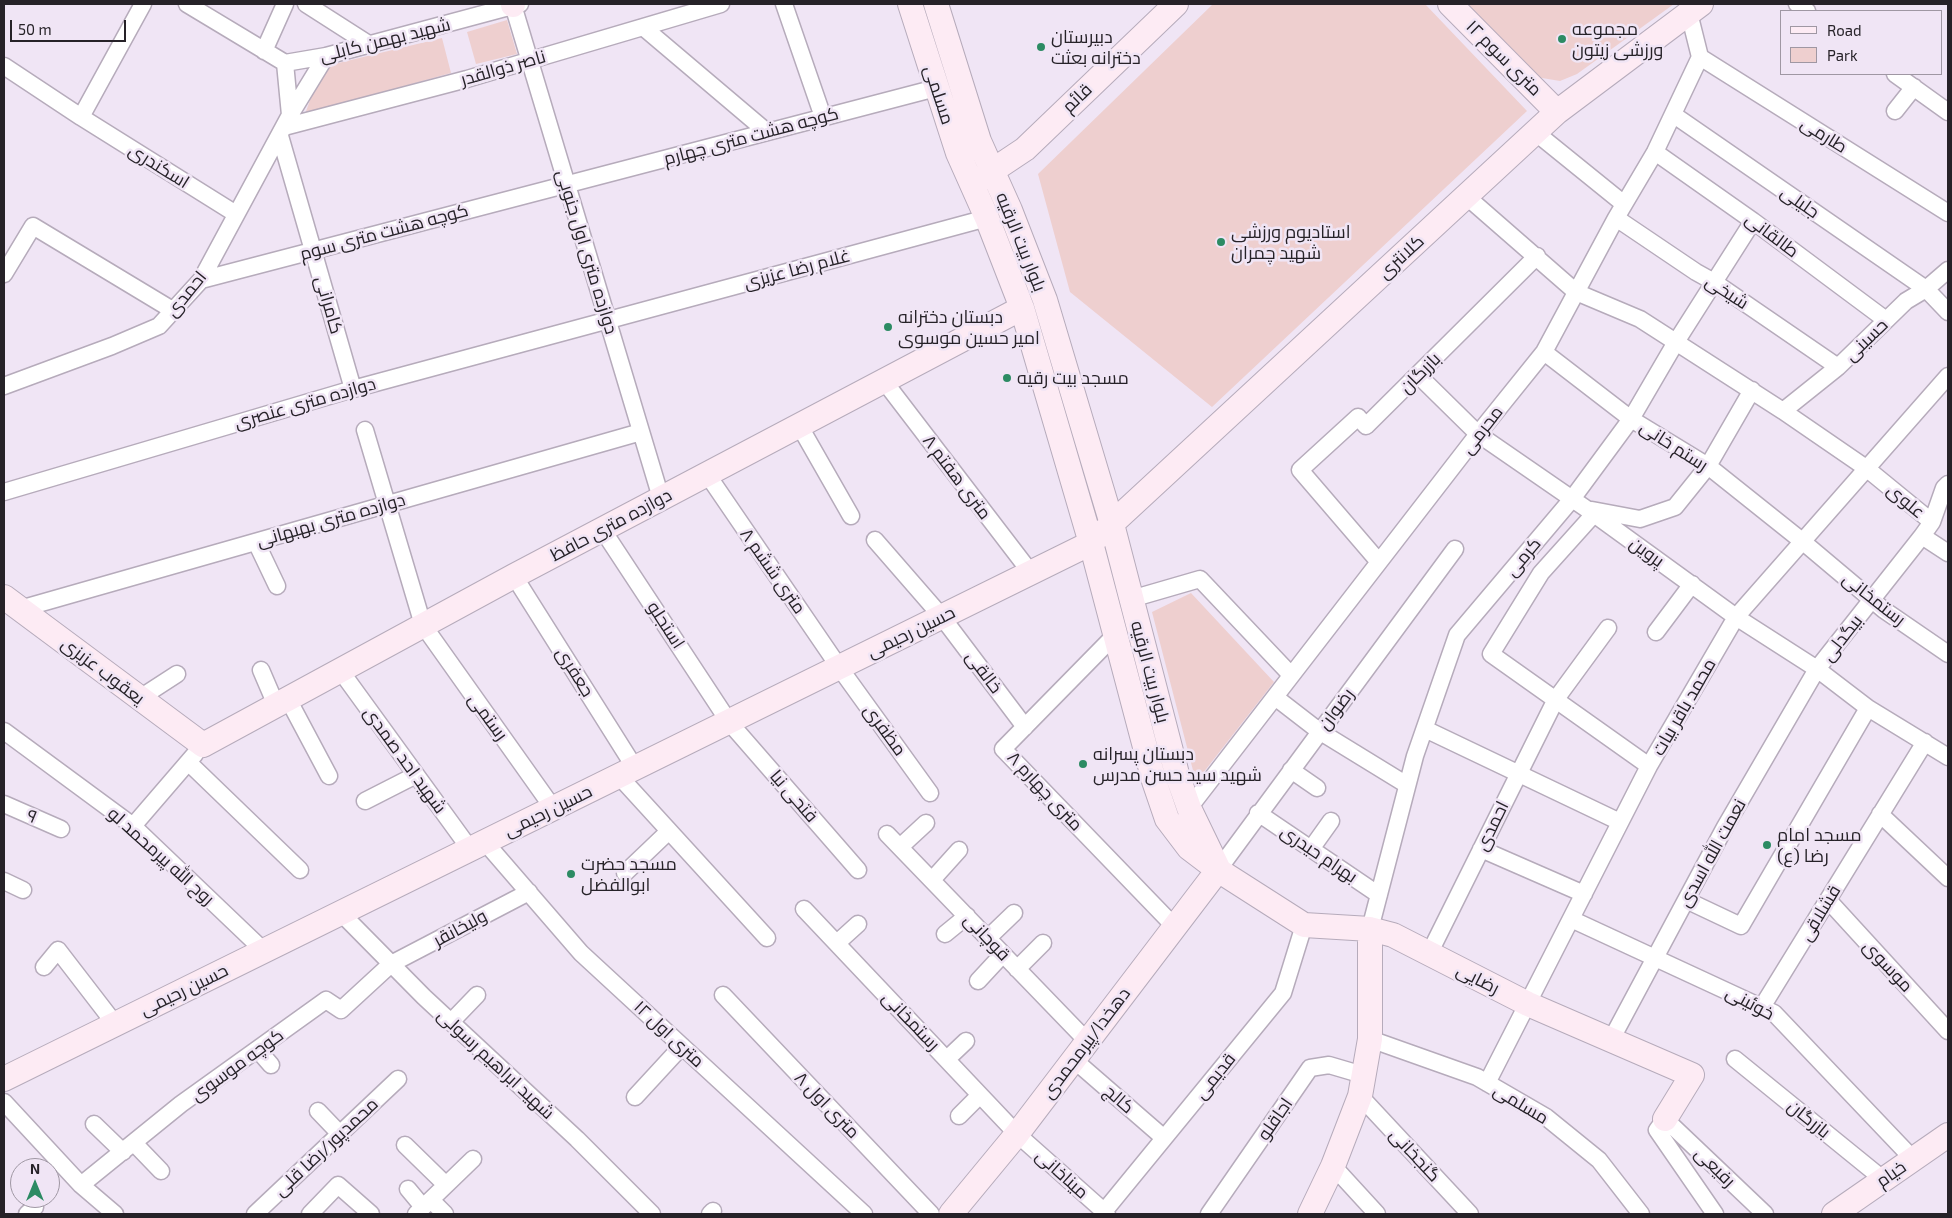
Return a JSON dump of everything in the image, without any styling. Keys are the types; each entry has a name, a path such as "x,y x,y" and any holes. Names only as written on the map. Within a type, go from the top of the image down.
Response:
{"street":[{"path":"81,117 143,4"},
{"path":"187,4 285,63"},
{"path":"264,50 285,4"},
{"path":"306,4 370,45"},
{"name":"شهید بهمن کابلی","path":"285,63 326,56 370,45 515,4"},
{"name":"دوازده متری اول جنوبی","path":"515,4 661,498"},
{"name":"ناصر ذوالقدر","path":"284,126 457,82 721,4"},
{"path":"784,4 823,117"},
{"name":"مسلمی","path":"910,4 958,154 973,184"},
{"name":"مسلمی","path":"936,4 979,141 992,171"},
{"name":"قائم","path":"973,184 1025,148 1176,4"},
{"name":"۱۲ متری سوم","path":"1450,4 1557,112"},
{"path":"1695,8 1700,57"},
{"name":"کلانتری","path":"1091,543 1557,112 1695,8"},
{"path":"643,27 767,132"},
{"name":"احمدی","path":"4,386 160,326 201,280 284,126 326,56"},
{"name":"محرمی","path":"1189,808 1478,434 1544,352 1620,211 1655,152 1700,57"},
{"name":"طارمی","path":"1700,57 1948,213"},
{"name":"کامرانی","path":"285,63 284,126 313,251 353,389"},
{"name":"اسکندری","path":"4,66 81,117 236,214"},
{"path":"1896,75 1948,112"},
{"path":"1895,112 1914,87"},
{"name":"کوچه هشت متری چهارم","path":"567,184 936,88"},
{"name":"جلیلی","path":"1674,115 1926,288 1948,312"},
{"name":"شیخی","path":"1535,132 1620,211 1696,272 1714,282 1838,367"},
{"name":"طالقانی","path":"1655,152 1753,221 1886,320"},
{"name":"بلوار بیت الرقیه","path":"992,171 1010,210 1045,300 1112,524 1177,774 1189,808 1218,870"},
{"name":"کوچه هشت متری سوم","path":"201,280 567,184"},
{"name":"بلوار بیت الرقیه","path":"973,184 1022,308 1091,543 1154,781 1166,819 1189,848 1218,870"},
{"name":"علوی","path":"1466,196 1576,292 1640,319 1752,390 1866,468 1932,522 1922,536 1948,554"},
{"name":"غلام رضا عزیزی","path":"608,320 987,218"},
{"name":"کرمی","path":"1370,929 1407,785 1457,635 1572,499 1631,419 1676,342 1753,221"},
{"path":"4,274 33,226 174,311"},
{"name":"بازرگان","path":"1379,562 1300,470 1358,417 1366,426 1537,256"},
{"name":"حسینی","path":"1783,411 1838,367 1906,301 1948,270"},
{"name":"دوازده متری حافظ","path":"196,754 282,702 423,625 1022,308"},
{"name":"دوازده متری عنصری","path":"4,492 353,389 608,320"},
{"name":"رستم خانی","path":"1544,352 1631,419 1708,466 1802,541"},
{"name":"پروین","path":"1418,375 1478,434 1590,511 1736,617 1817,669 1868,708 1948,757"},
{"name":"محمد باقر بیات","path":"1487,1083 1649,766 1736,617 1948,376"},
{"name":"۸ متری هفتم","path":"884,381 1031,573"},
{"path":"1649,766 1491,654 1541,573 1590,511 1640,519 1675,507 1708,466 1752,390"},
{"path":"799,425 851,516"},
{"path":"365,430 423,625"},
{"name":"دوازده متری بهبهانی","path":"12,603 256,542 641,432"},
{"name":"۸ متری ششم","path":"707,474 840,667"},
{"path":"1932,522 1944,503 1944,488 1948,484"},
{"name":"استجلو","path":"602,529 729,722"},
{"name":"بیگدلی","path":"1817,669 1922,536"},
{"name":"خالقی","path":"874,540 942,617 1025,727"},
{"name":"رستمخانی","path":"1802,541 1884,610 1948,654"},
{"path":"256,542 277,586"},
{"name":"حسین رحیمی","path":"4,1078 1091,543"},
{"name":"رضوان","path":"1218,870 1258,813 1455,549"},
{"name":"جعفری","path":"514,576 627,772"},
{"path":"1131,599 1200,580 1291,675"},
{"path":"1656,632 1692,584"},
{"name":"یعقوب عزیزی","path":"12,603 140,698 196,754"},
{"name":"رستمی","path":"423,625 553,808"},
{"name":"احمدی","path":"1429,954 1556,699 1608,628"},
{"name":"۸ متری چهارم","path":"1115,635 1003,749 1174,926"},
{"name":"مظفری","path":"840,667 930,793"},
{"name":"نعمت الله اسدی","path":"1611,1040 1768,752 1817,669"},
{"path":"261,670 329,776"},
{"name":"شهید احد صمدی","path":"340,670 416,775 478,846"},
{"path":"140,698 177,674"},
{"path":"1275,697 1319,731 1407,785"},
{"path":"1686,900 1741,926 1868,708"},
{"name":"فتحی نیا","path":"729,722 858,870"},
{"path":"1425,729 1620,822"},
{"name":"روح الله پیرمحمد لو","path":"4,731 132,826 264,951"},
{"name":"قشلاقی","path":"1762,1007 1925,742"},
{"path":"132,826 196,754 300,870"},
{"path":"1290,770 1317,788"},
{"path":"627,772 669,831 767,938"},
{"path":"365,801 416,775"},
{"name":"۹","path":"4,804 61,829"},
{"name":"بهرام حیدری","path":"1258,813 1379,895"},
{"path":"1880,814 1948,878"},
{"path":"1311,849 1331,821"},
{"path":"900,847 926,823"},
{"path":"625,873 669,831"},
{"name":"قوچانی","path":"887,834 1017,969 1080,1050"},
{"name":"۱۲ متری اول","path":"478,846 529,892 581,953 864,1214"},
{"path":"1481,849 1584,894"},
{"path":"932,880 959,850"},
{"name":"رضایی","path":"1218,870 1304,924 1370,929 1393,935 1528,1004 1692,1075 1665,1119"},
{"name":"دهخدا/پیرمحمدی","path":"951,1214 1017,1134 1218,870"},
{"path":"4,881 23,890"},
{"name":"ولیخانقر","path":"391,964 529,892"},
{"name":"موسوی","path":"1828,900 1948,1031"},
{"name":"رستمخانی","path":"804,909 1017,1134"},
{"name":"شهید ابراهیم رسولی","path":"341,913 391,964 577,1139 652,1214"},
{"path":"988,938 1014,913"},
{"path":"945,934 967,916"},
{"name":"خوئینی","path":"1571,919 1774,1013 1913,1159"},
{"path":"836,943 858,924"},
{"name":"قدیمی","path":"1104,1213 1283,993 1304,924"},
{"path":"1310,1214 1332,1166 1361,1085 1370,1039 1370,929"},
{"path":"1017,969 1043,943"},
{"path":"44,966 58,950 115,1024"},
{"path":"978,981 1003,954"},
{"name":"کوچه موسوی","path":"81,1185 181,1104 326,1000 341,1010 391,964"},
{"path":"451,1022 476,994"},
{"name":"۸ متری اول","path":"723,995 931,1214"},
{"name":"مسلمی","path":"1370,1039 1477,1077 1546,1117 1599,1160 1641,1214"},
{"path":"947,1059 966,1042"},
{"path":"635,1097 682,1046"},
{"path":"258,1050 271,1065"},
{"name":"کالج","path":"1080,1050 1164,1138"},
{"name":"بازرگان","path":"1734,1059 1884,1180"},
{"name":"اجاقلو","path":"1209,1214 1310,1068 1329,1065 1361,1085"},
{"name":"محمدپور/رضا قلی","path":"259,1213 398,1079"},
{"name":"گنجخانی","path":"1361,1085 1470,1214"},
{"path":"958,1116 980,1095"},
{"path":"4,1102 81,1185 115,1214"},
{"path":"318,1111 340,1134"},
{"path":"1665,1119 1657,1130 1715,1214"},
{"name":"رفیعی","path":"1665,1119 1764,1214"},
{"path":"94,1124 161,1171"},
{"name":"میناخانی","path":"1017,1134 1104,1213"},
{"name":"خیام","path":"1834,1214 1948,1134"},
{"path":"405,1145 446,1185"},
{"path":"423,1207 473,1159"},
{"path":"1332,1166 1377,1214"},
{"path":"310,1214 338,1185 371,1214"},
{"path":"408,1189 423,1207 445,1214"}],"green space":[{"name":"استادیوم ورزشی شهید چمران","path":"1213,4 1425,4 1527,111 1212,407 1070,292 1038,174"},
{"name":"مجموعه ورزشی زیتون","path":"1466,4 1674,4 1577,74 1560,81 1536,77"},
{"path":"507,20 517,54 476,64 467,32"},
{"path":"442,38 451,73 305,114 322,67"},
{"path":"1191,593 1274,682 1196,782 1152,612"}],"place":[{"name":"مجموعه ورزشی زیتون","path":"1562,39"},
{"name":"دبیرستان دخترانه بعثت","path":"1041,47"},
{"name":"استادیوم ورزشی شهید چمران","path":"1221,242"},
{"name":"دبستان دخترانه امیر حسین موسوی","path":"888,327"},
{"name":"مسجد بیت رقیه","path":"1007,378"},
{"name":"دبستان پسرانه شهید سید حسن مدرس","path":"1083,764"},
{"name":"مسجد امام رضا (ع)","path":"1767,845"},
{"name":"مسجد حضرت ابوالفضل","path":"571,874"}]}
